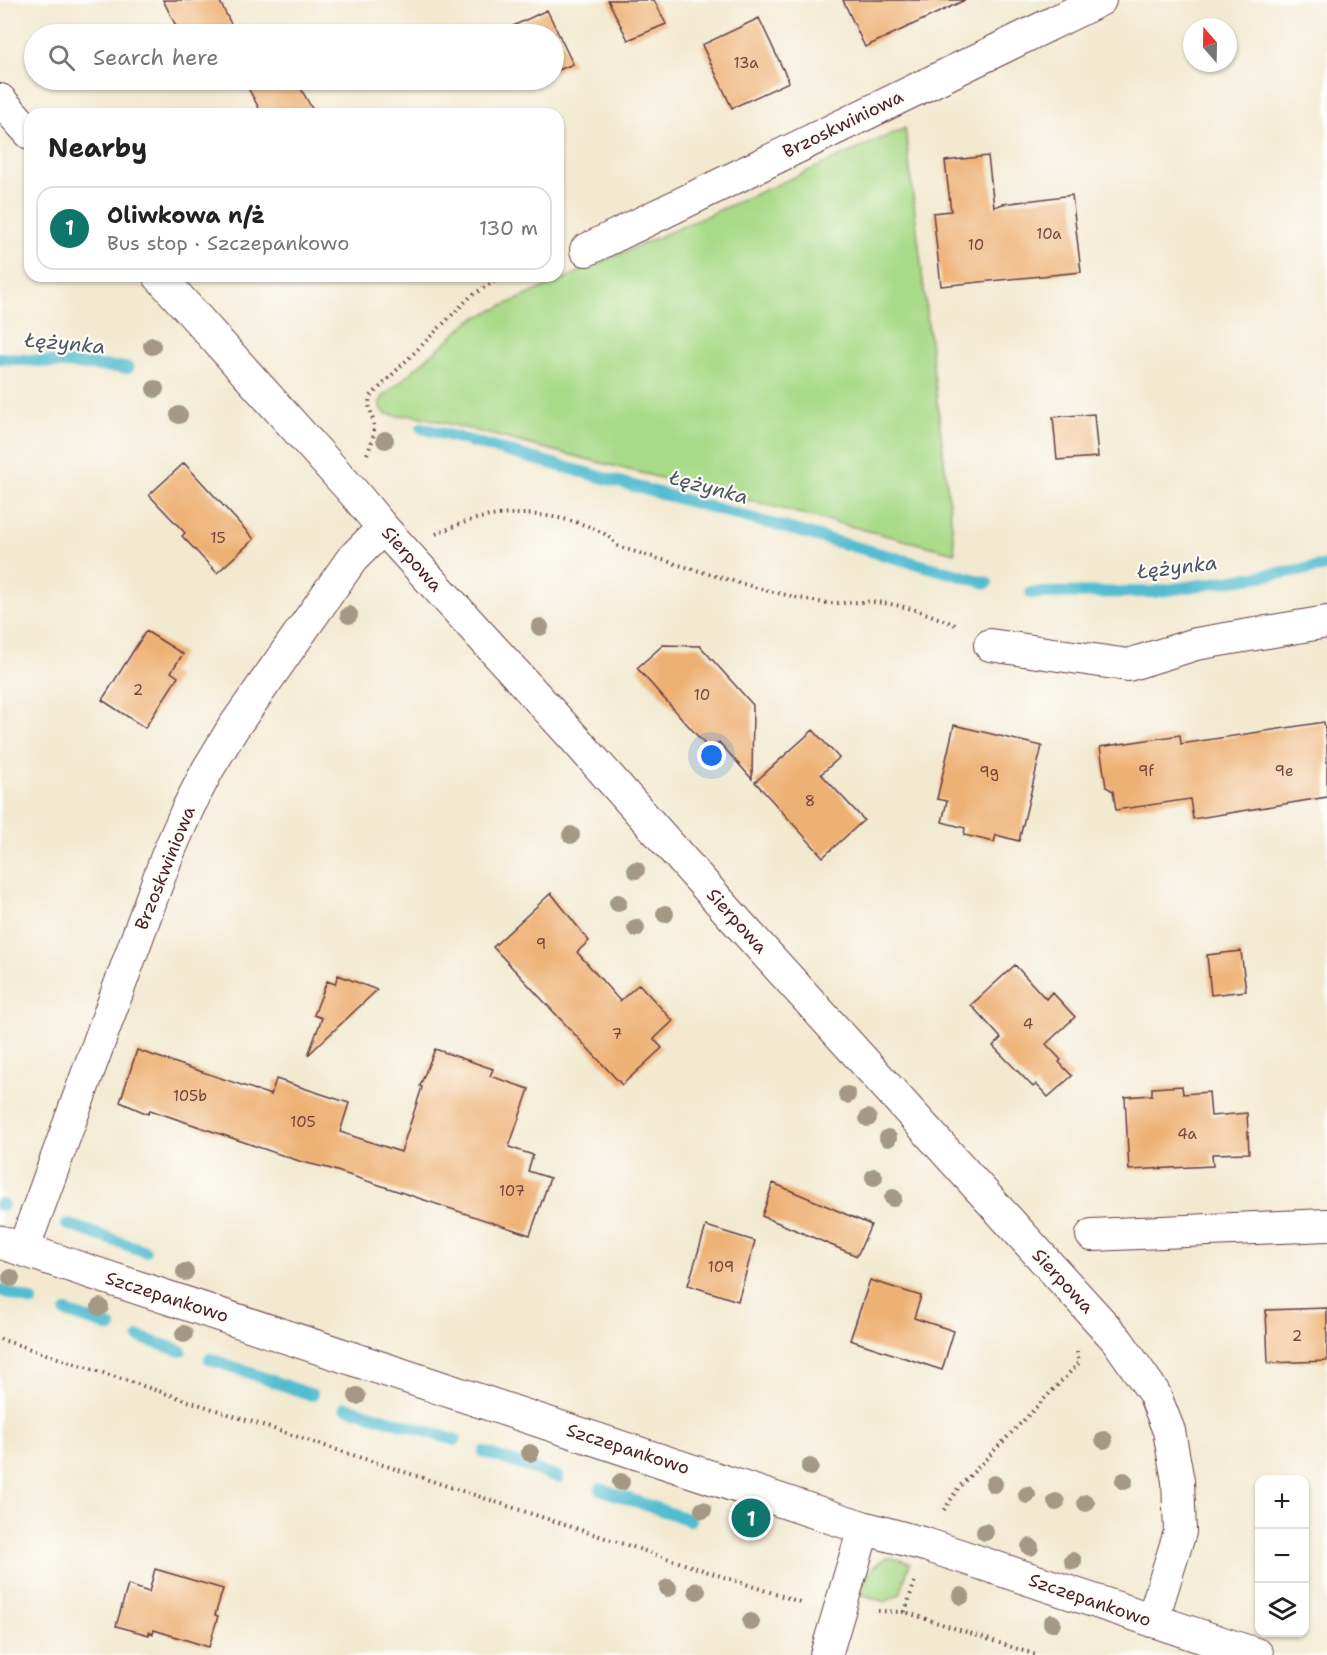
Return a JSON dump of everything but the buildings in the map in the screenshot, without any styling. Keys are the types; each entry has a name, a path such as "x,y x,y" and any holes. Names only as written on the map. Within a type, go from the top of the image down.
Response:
{"street":[{"name":"Brzoskwiniowa","path":"586,250 1100,0"},
{"path":"0,100 24,126"},
{"name":"Sierpowa","path":"164,282 765,953 1117,1340 1154,1393 1169,1431 1178,1481 1180,1532 1152,1621"},
{"name":"Brzoskwiniowa","path":"12,1246 167,856 208,769 233,728 352,559 392,538"},
{"path":"990,645 1128,665 1196,644 1327,622"},
{"path":"1092,1235 1327,1225"},
{"name":"Szczepankowo","path":"12,1246 864,1528 927,1545 1257,1655"},
{"path":"825,1655 864,1528"}],"path":[{"path":"354,493 374,434 372,414 368,406 370,397 472,295 493,282"},
{"path":"392,538 502,515 538,514 567,519 603,533 619,547 822,603 874,602 894,605 934,616 969,631 990,645"},
{"path":"0,1339 804,1603"},
{"path":"941,1515 960,1486 1079,1363 1075,1343"},
{"path":"905,1612 917,1575"},
{"path":"876,1611 905,1612 1036,1655"}],"green space":[{"path":"905,128 955,553 414,415 386,414 380,408 380,402 384,396 471,320 557,282 564,282 564,279"},
{"path":"886,1558 910,1563 900,1594 885,1602 860,1594 872,1569"}],"waterway":[{"name":"Łężynka","path":"0,358 128,368"},
{"name":"Łężynka","path":"422,428 987,583"},
{"name":"Łężynka","path":"1031,593 1154,592 1327,566"},
{"path":"67,1224 145,1251"},
{"path":"0,1290 32,1301"},
{"path":"66,1312 111,1327"},
{"path":"139,1337 181,1351"},
{"path":"210,1359 312,1395"},
{"path":"345,1407 455,1440"},
{"path":"484,1452 558,1477"},
{"path":"600,1489 690,1520"}],"place":[{"name":"Oliwkowa n/ż","path":"751,1518"}]}
